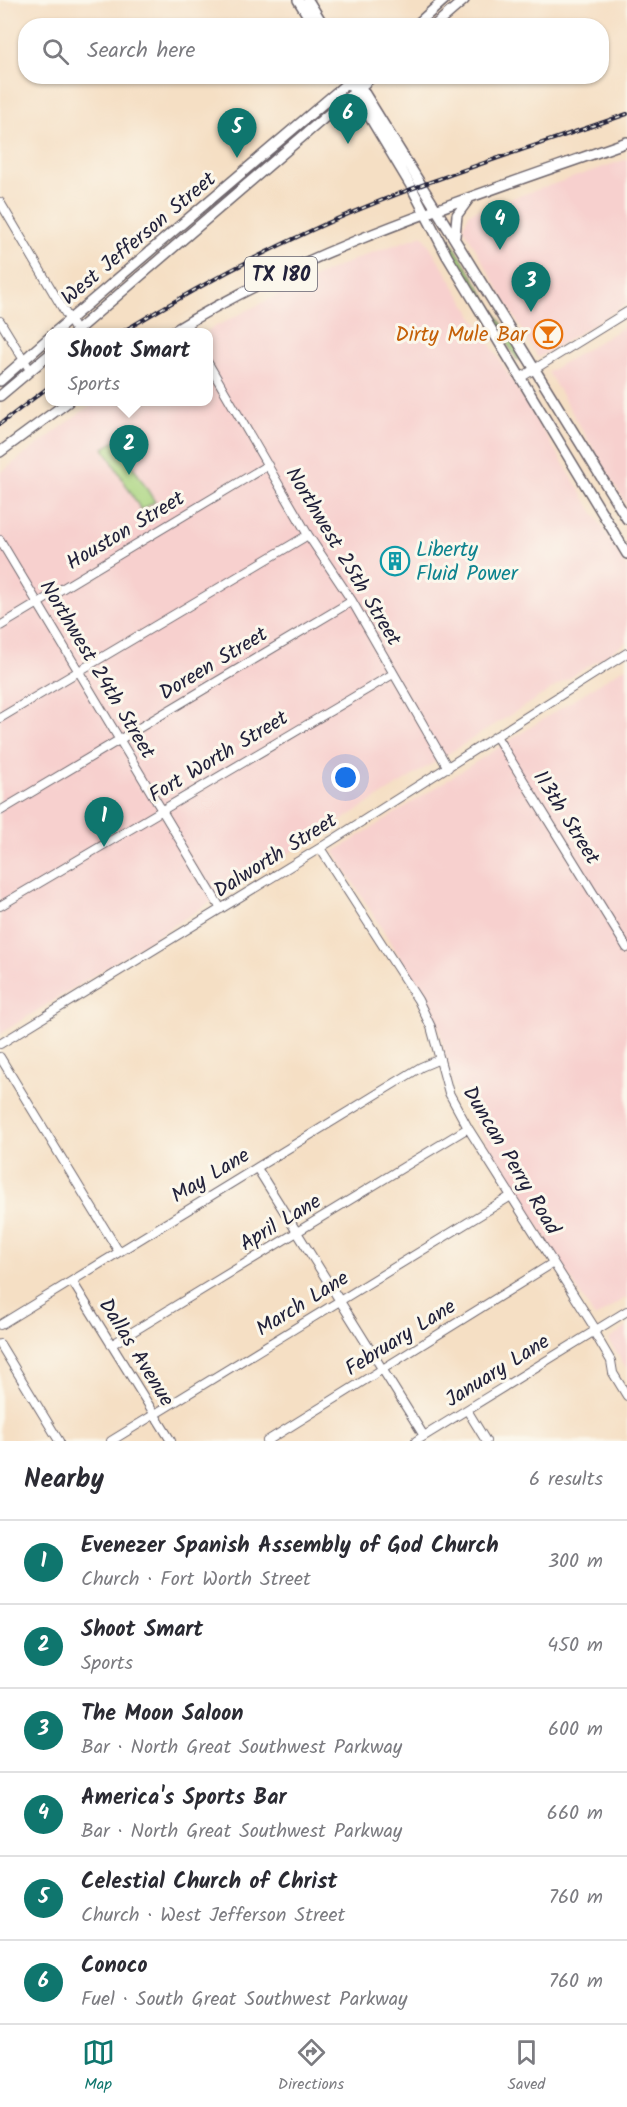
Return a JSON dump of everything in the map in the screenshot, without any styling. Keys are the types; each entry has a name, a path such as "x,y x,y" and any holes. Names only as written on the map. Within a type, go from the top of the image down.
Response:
{"main road":[{"path":"298,0 309,18"},
{"path":"308,0 319,18"},
{"path":"424,18 444,0"},
{"path":"443,18 461,1"},
{"name":"West Jefferson Street","path":"60,328 344,84"},
{"path":"354,84 447,256 627,554"},
{"name":"West Jefferson Street","path":"81,328 364,84"},
{"path":"357,90 438,209 627,519"},
{"path":"291,131 298,141"},
{"name":"TX 180","path":"188,328 252,288 318,257 438,209 627,142"},
{"path":"227,186 235,195"},
{"path":"454,236 457,215 469,198"},
{"path":"141,258 149,268"},
{"path":"89,302 98,313"},
{"path":"0,381 45,341"},
{"path":"0,396 45,358"},
{"path":"0,452 63,406"},
{"path":"543,417 559,408"}],"street":[{"path":"0,202 74,328"},
{"path":"520,378 627,312"},
{"path":"0,321 30,370"},
{"name":"Northwest 25th Street","path":"213,372 308,535 352,601 448,768"},
{"name":"Houston Street","path":"0,626 268,465"},
{"path":"0,718 308,535"},
{"name":"Northwest 24th Street","path":"0,540 221,909"},
{"name":"Doreen Street","path":"0,811 352,601"},
{"name":"Dalworth Street","path":"0,1044 320,848 627,653"},
{"name":"Fort Worth Street","path":"0,906 393,674"},
{"name":"113th Street","path":"496,736 627,948"},
{"name":"Duncan Perry Road","path":"320,848 418,1000 431,1027 449,1093 468,1128 595,1331 611,1361 613,1373 627,1396"},
{"path":"0,1057 119,1252"},
{"name":"May Lane","path":"0,1325 421,1067 440,1059"},
{"name":"April Lane","path":"111,1345 468,1128"},
{"path":"257,1168 424,1436"},
{"name":"March Lane","path":"111,1441 511,1196"},
{"name":"February Lane","path":"267,1441 554,1263"},
{"name":"Dallas Avenue","path":"72,1281 171,1441"},
{"name":"January Lane","path":"416,1441 627,1311"},
{"path":"0,1344 59,1441"},
{"path":"467,1410 486,1441"}],"shaded area":[{"path":"627,159 627,304 538,358 463,227 469,213"},
{"path":"423,235 627,567 627,642 0,1034 0,473 90,406 213,406 213,328 293,287 365,255"},
{"path":"627,325 627,506 548,372"},
{"path":"627,666 627,1297 595,1318 473,1121 450,1077 439,1029 422,993 334,852"},
{"path":"627,1327 627,1369 608,1340"}],"green space":[{"path":"444,230 522,359 517,359 455,261 441,232"},
{"path":"117,440 155,502 141,510 104,448"}],"railway":[{"path":"129,328 238,266 349,214 467,169 627,114"},
{"path":"0,424 45,390"}],"place":[{"name":"Conoco","path":"348,144"},
{"name":"Celestial Church of Christ","path":"237,158"},
{"name":"America's Sports Bar","path":"500,250"},
{"name":"The Moon Saloon","path":"531,312"},
{"name":"Dirty Mule Bar","path":"548,334"},
{"name":"Shoot Smart","path":"129,475"},
{"name":"Liberty Fluid Power","path":"395,561"},
{"name":"Evenezer Spanish Assembly of God Church","path":"104,847"}]}
